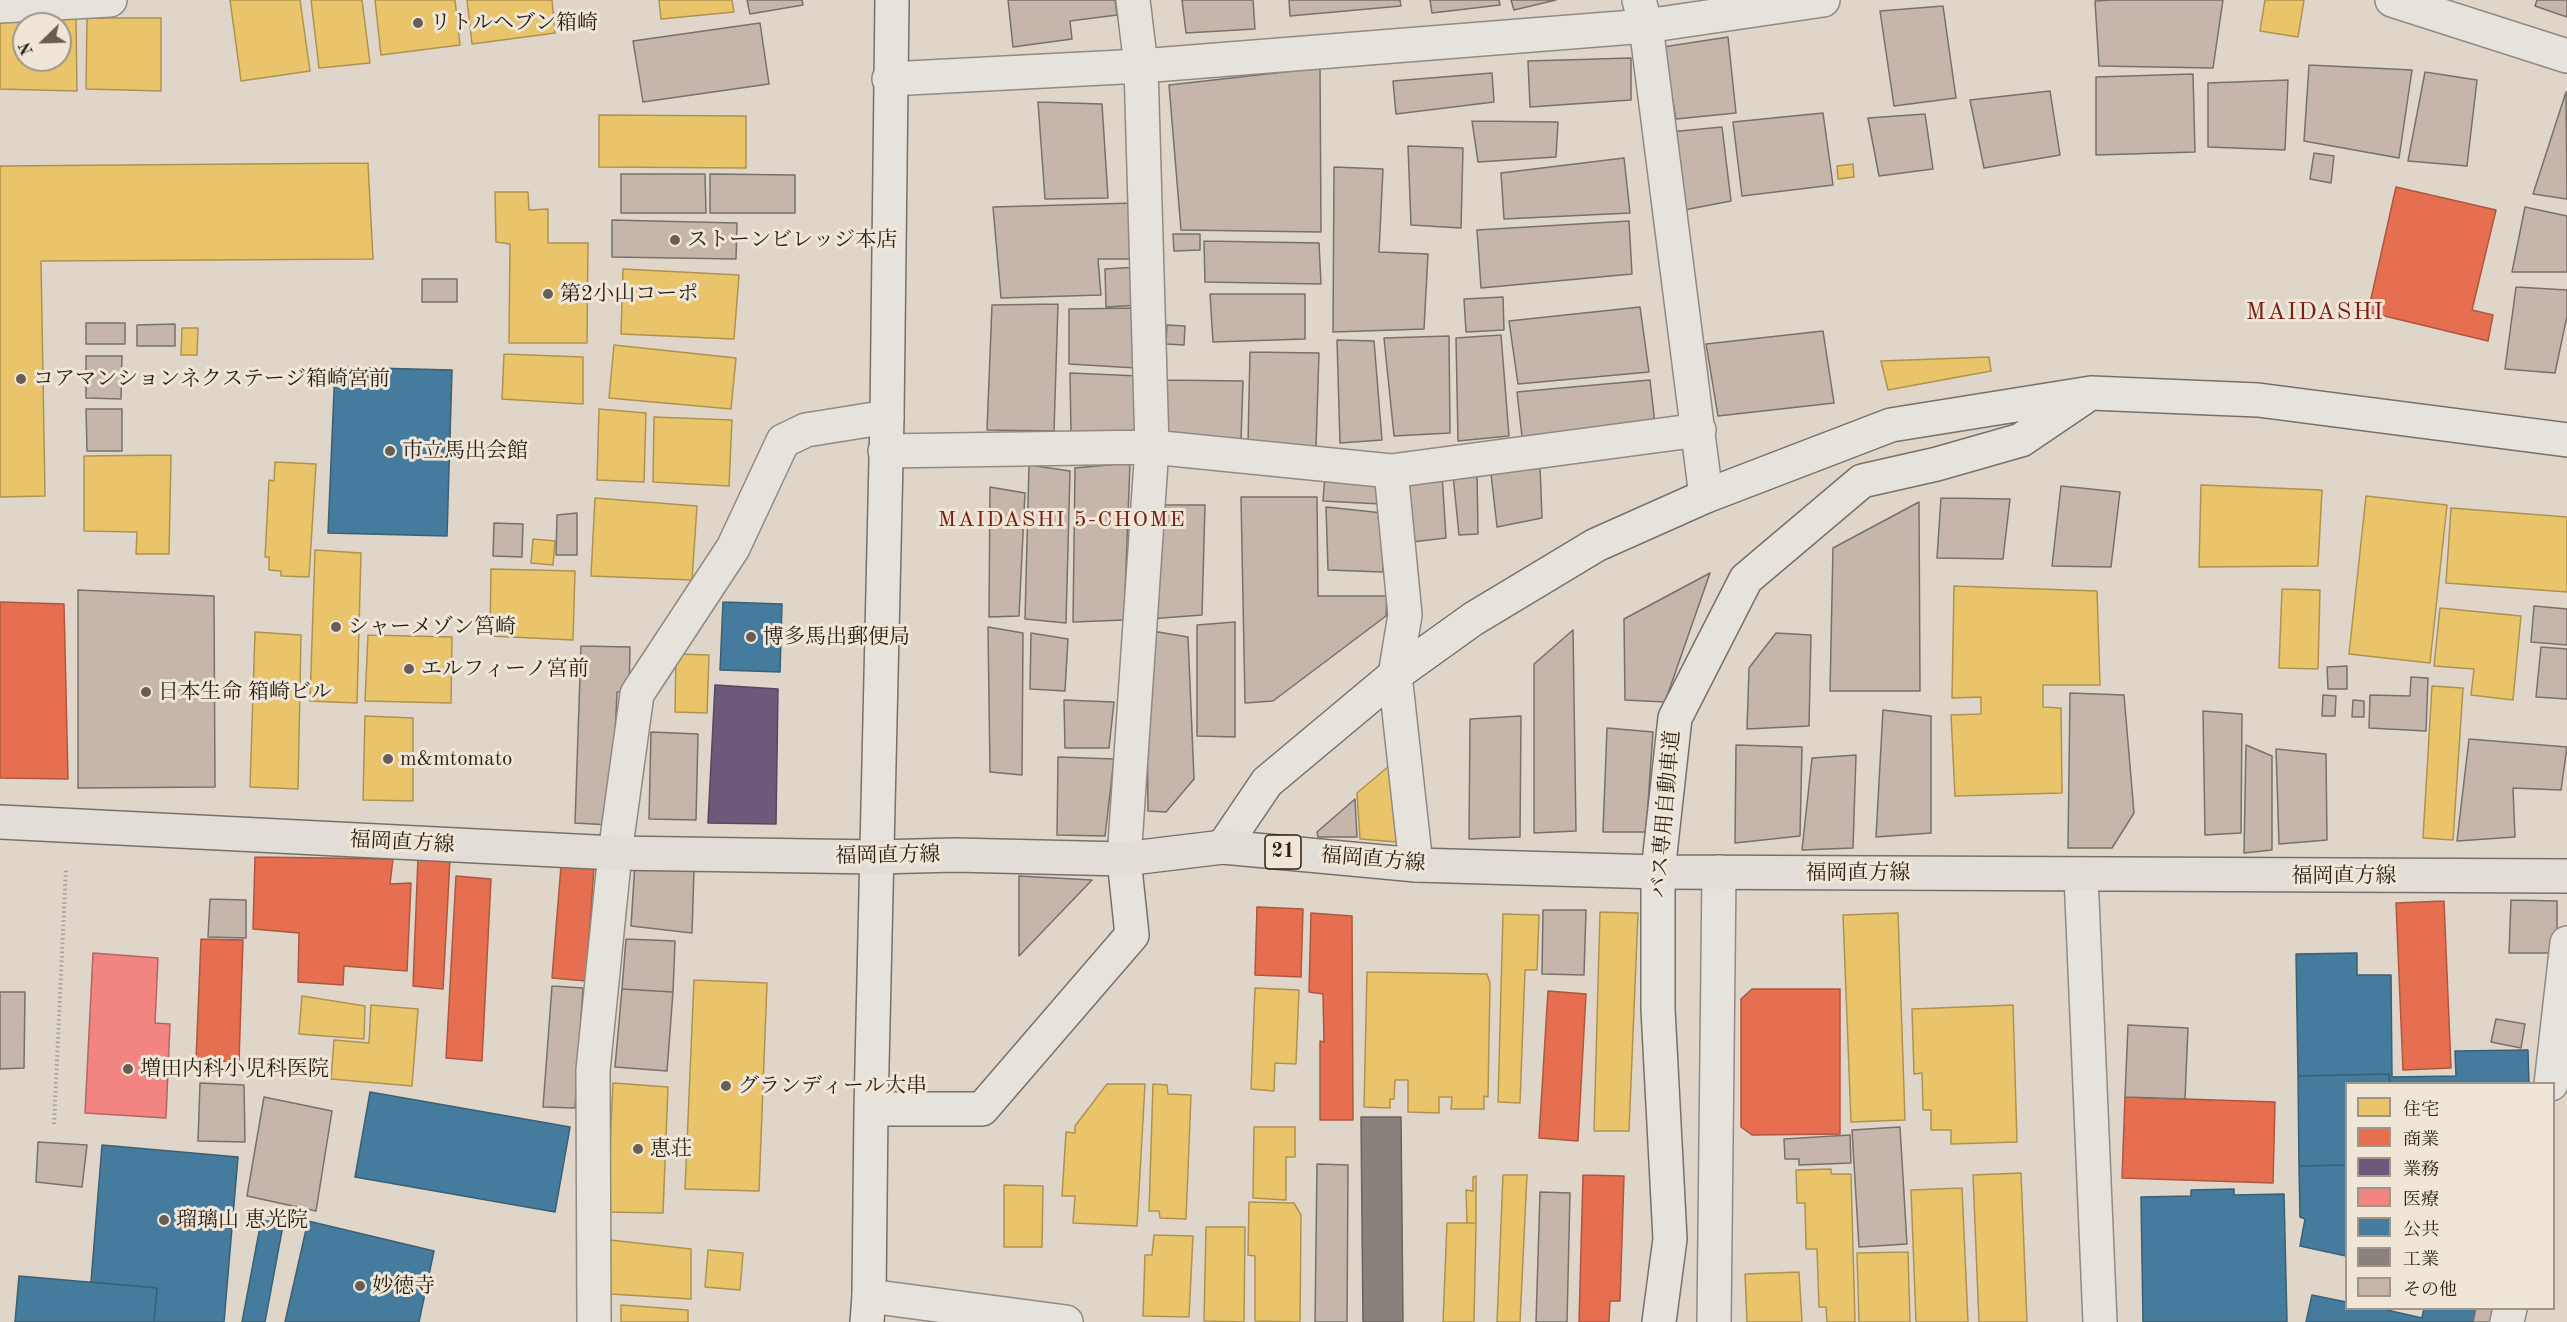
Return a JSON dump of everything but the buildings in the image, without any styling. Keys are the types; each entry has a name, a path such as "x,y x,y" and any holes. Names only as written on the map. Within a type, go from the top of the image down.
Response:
{"main road":[{"name":"福岡直方線","path":"0,822 615,854 877,857 955,855 1124,859 1223,847 1416,865 1658,872 2567,876"}],"street":[{"path":"0,6 110,0"},
{"path":"892,0 889,79 887,417 868,1309 1066,1322"},
{"path":"871,1109 982,1109 1132,935 1124,859 1152,447 1141,66 1133,0"},
{"path":"889,79 1141,66 1642,13 1823,0"},
{"path":"2397,1 2567,56"},
{"path":"1642,13 1706,496"},
{"path":"1223,847 1267,782 1395,675 1473,620 1596,545 1706,496 1891,425 2091,393 2258,400 2567,440"},
{"name":"バス専用自動車道","path":"1659,1322 1670,1239 1658,1009 1658,872 1675,718 1746,579 1863,481 1936,464 2020,440 2091,393"},
{"path":"594,1322 594,1070 615,854 638,694 733,548 783,441 806,430 887,417"},
{"path":"885,451 1152,447 1391,471 1699,430"},
{"path":"1391,471 1405,615 1395,675 1416,865"},
{"path":"1714,1322 1719,872"},
{"path":"2081,875 2100,1322"},
{"path":"2551,1082 2567,943"}],"path":[{"path":"54,1124 68,826"}],"place":[{"name":"リトルヘブン箱崎","path":"418,23"},
{"name":"ストーンビレッジ本店","path":"675,240"},
{"name":"第2小山コーポ","path":"548,294"},
{"name":"コアマンションネクステージ箱崎宮前","path":"21,379"},
{"name":"市立馬出会館","path":"390,451"},
{"name":"シャーメゾン筥崎","path":"336,627"},
{"name":"博多馬出郵便局","path":"751,637"},
{"name":"エルフィーノ宮前","path":"409,669"},
{"name":"日本生命 箱崎ビル","path":"146,692"},
{"name":"m&mtomato","path":"388,759"},
{"name":"増田内科小児科医院","path":"128,1069"},
{"name":"グランディール大串","path":"726,1086"},
{"name":"恵荘","path":"638,1149"},
{"name":"瑠璃山 恵光院","path":"164,1220"},
{"name":"妙徳寺","path":"360,1286"}],"district":[{"name":"MAIDASHI","path":"2315,313"},
{"name":"MAIDASHI 5-CHOME","path":"1062,520"}]}
